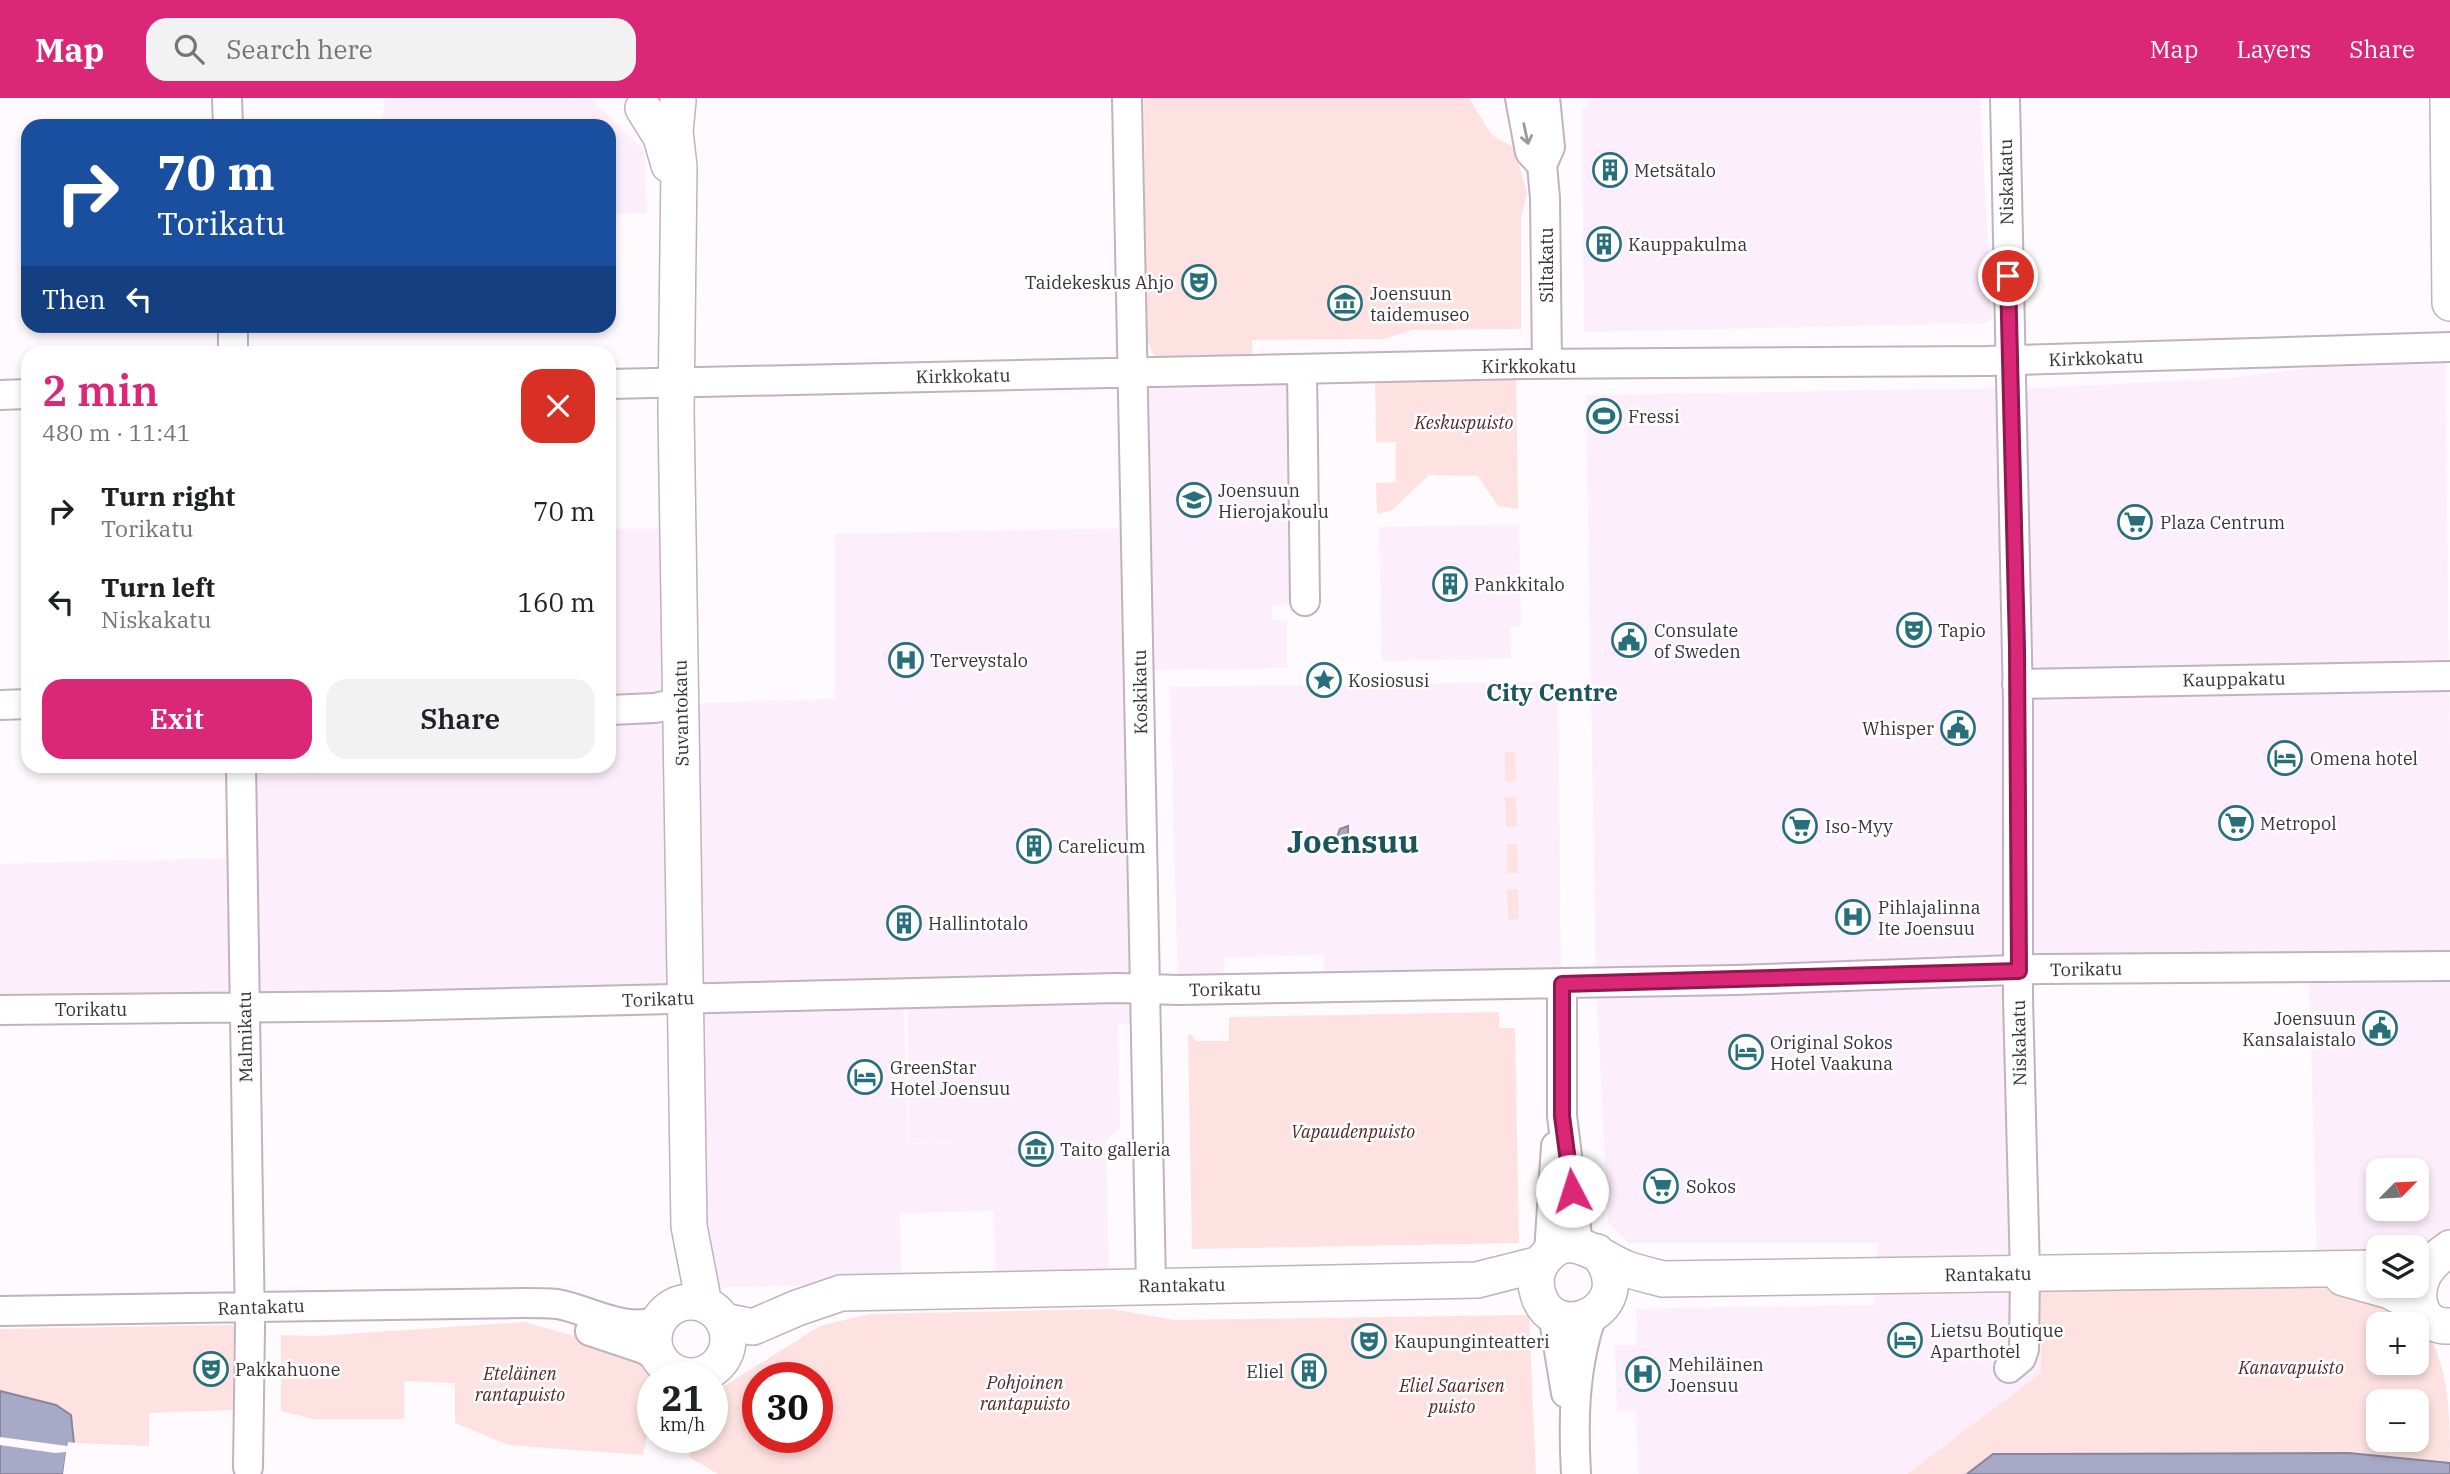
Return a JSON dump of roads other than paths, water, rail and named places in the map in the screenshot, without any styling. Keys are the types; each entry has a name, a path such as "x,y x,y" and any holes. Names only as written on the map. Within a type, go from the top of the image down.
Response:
{"main road":[{"path":"2448,98 2450,303"},
{"path":"634,103 661,108 679,99"},
{"name":"Suvantokatu","path":"679,99 675,131 678,199 676,384 690,1313"},
{"name":"Suvantokatu","path":"634,103 661,137 678,199"},
{"path":"2433,1310 2450,1248"},
{"path":"1566,1253 1607,1265 1611,1280 1609,1296 1596,1312 1572,1320 1548,1310 1536,1286 1566,1253"},
{"name":"Rantakatu","path":"690,1313 753,1327 841,1293 1477,1280 1566,1253 1663,1279 2366,1268"},
{"name":"Rantakatu","path":"2313,1270 2390,1291 2433,1310"},
{"name":"Rantakatu","path":"1596,1312 1627,1292 1663,1279"},
{"name":"Rantakatu","path":"1477,1280 1548,1310"},
{"name":"Rantakatu","path":"722,1360 781,1339 842,1304 887,1291"},
{"path":"690,1313 727,1334 722,1360 701,1375 688,1376 673,1372 659,1358 654,1343 690,1313"}],"street":[{"path":"227,98 228,119"},
{"name":"Koskikatu","path":"1127,98 1151,1286"},
{"name":"Siltakatu","path":"1520,98 1530,152 1542,165"},
{"name":"Siltakatu","path":"1545,98 1550,147 1542,165 1545,198 1547,364"},
{"name":"Niskakatu","path":"2005,98 2025,1273 2024,1349 2021,1358 2009,1368"},
{"name":"Kirkkokatu","path":"616,384 1132,371 2009,360 2450,347"},
{"path":"1303,369 1305,601"},
{"path":"0,395 21,394"},
{"name":"Kauppakatu","path":"2017,684 2450,676"},
{"path":"616,709 655,708 681,702"},
{"path":"0,705 21,704"},
{"name":"Malmikatu","path":"241,773 250,1308 248,1467"},
{"name":"Torikatu","path":"0,1010 1562,984 2019,971 2450,967"},
{"path":"1562,984 1566,1253"},
{"name":"Rantakatu","path":"523,1303 598,1335 644,1349 659,1358"},
{"name":"Rantakatu","path":"0,1311 523,1303 557,1304 629,1323 650,1324 690,1313"},
{"path":"1548,1310 1574,1434"},
{"path":"1576,1474 1574,1434 1580,1349 1596,1312"}],"water":[{"path":"1348,826 1348,854 1340,850 1335,842 1340,829"},
{"path":"0,1391 56,1405 71,1415 74,1443 68,1443 63,1474 0,1474"},
{"path":"2349,1453 2450,1463 2450,1474 1967,1474 1993,1454"}],"place":[{"name":"Metsätalo","path":"1610,170"},
{"name":"Kauppakulma","path":"1604,244"},
{"name":"Taidekeskus Ahjo","path":"1199,282"},
{"name":"Joensuun taidemuseo","path":"1345,303"},
{"name":"Fressi","path":"1604,416"},
{"name":"Joensuun Hierojakoulu","path":"1194,500"},
{"name":"Plaza Centrum","path":"2135,522"},
{"name":"Pankkitalo","path":"1450,584"},
{"name":"Tapio","path":"1914,630"},
{"name":"Consulate of Sweden","path":"1629,640"},
{"name":"Terveystalo","path":"906,660"},
{"name":"Kosiosusi","path":"1324,680"},
{"name":"Whisper","path":"1958,728"},
{"name":"Omena hotel","path":"2285,758"},
{"name":"Metropol","path":"2236,823"},
{"name":"Iso-Myy","path":"1800,826"},
{"name":"Carelicum","path":"1034,846"},
{"name":"Pihlajalinna Ite Joensuu","path":"1853,917"},
{"name":"Hallintotalo","path":"904,923"},
{"name":"Joensuun Kansalaistalo","path":"2380,1028"},
{"name":"Original Sokos Hotel Vaakuna","path":"1746,1052"},
{"name":"GreenStar Hotel Joensuu","path":"865,1077"},
{"name":"Taito galleria","path":"1036,1149"},
{"name":"Sokos","path":"1661,1186"},
{"name":"Lietsu Boutique Aparthotel","path":"1905,1340"},
{"name":"Kaupunginteatteri","path":"1369,1341"},
{"name":"Pakkahuone","path":"211,1369"},
{"name":"Eliel","path":"1309,1371"},
{"name":"Mehiläinen Joensuu","path":"1643,1374"}],"district":[{"name":"City Centre","path":"1552,692"},
{"name":"Joensuu","path":"1353,841"}],"park label":[{"name":"Keskuspuisto","path":"1464,422"},
{"name":"Vapaudenpuisto","path":"1353,1131"},
{"name":"Kanavapuisto","path":"2291,1367"},
{"name":"Eteläinen rantapuisto","path":"520,1383"},
{"name":"Pohjoinen rantapuisto","path":"1025,1392"},
{"name":"Eliel Saarisen puisto","path":"1452,1395"}]}
